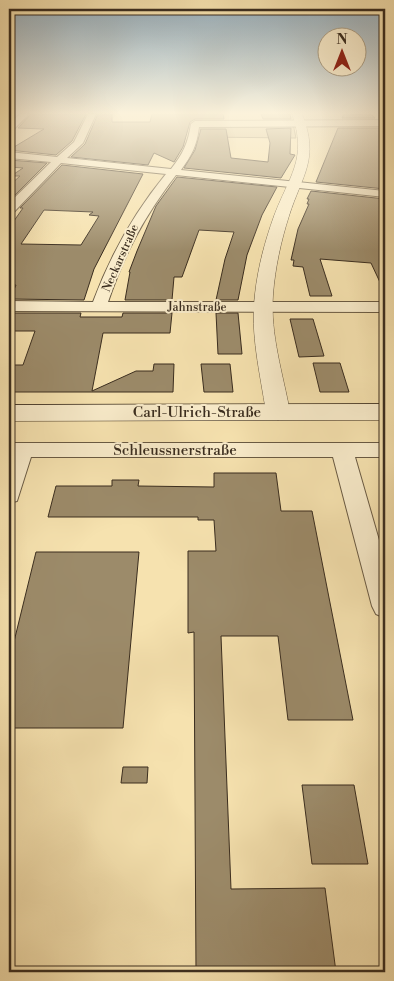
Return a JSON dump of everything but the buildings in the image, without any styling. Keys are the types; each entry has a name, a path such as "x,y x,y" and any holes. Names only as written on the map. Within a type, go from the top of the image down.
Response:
{"street":[{"path":"9,210 59,160 385,194"},
{"name":"Neckarstraße","path":"99,306 114,265 128,236 150,201 183,160"},
{"path":"278,412 263,307 274,240 285,206 304,160"},
{"name":"Jahnstraße","path":"9,306 385,307"},
{"name":"Carl-Ulrich-Straße","path":"9,412 385,412"},
{"path":"9,495 15,450"},
{"name":"Schleussnerstraße","path":"15,450 385,450"},
{"path":"342,450 385,606"}]}
